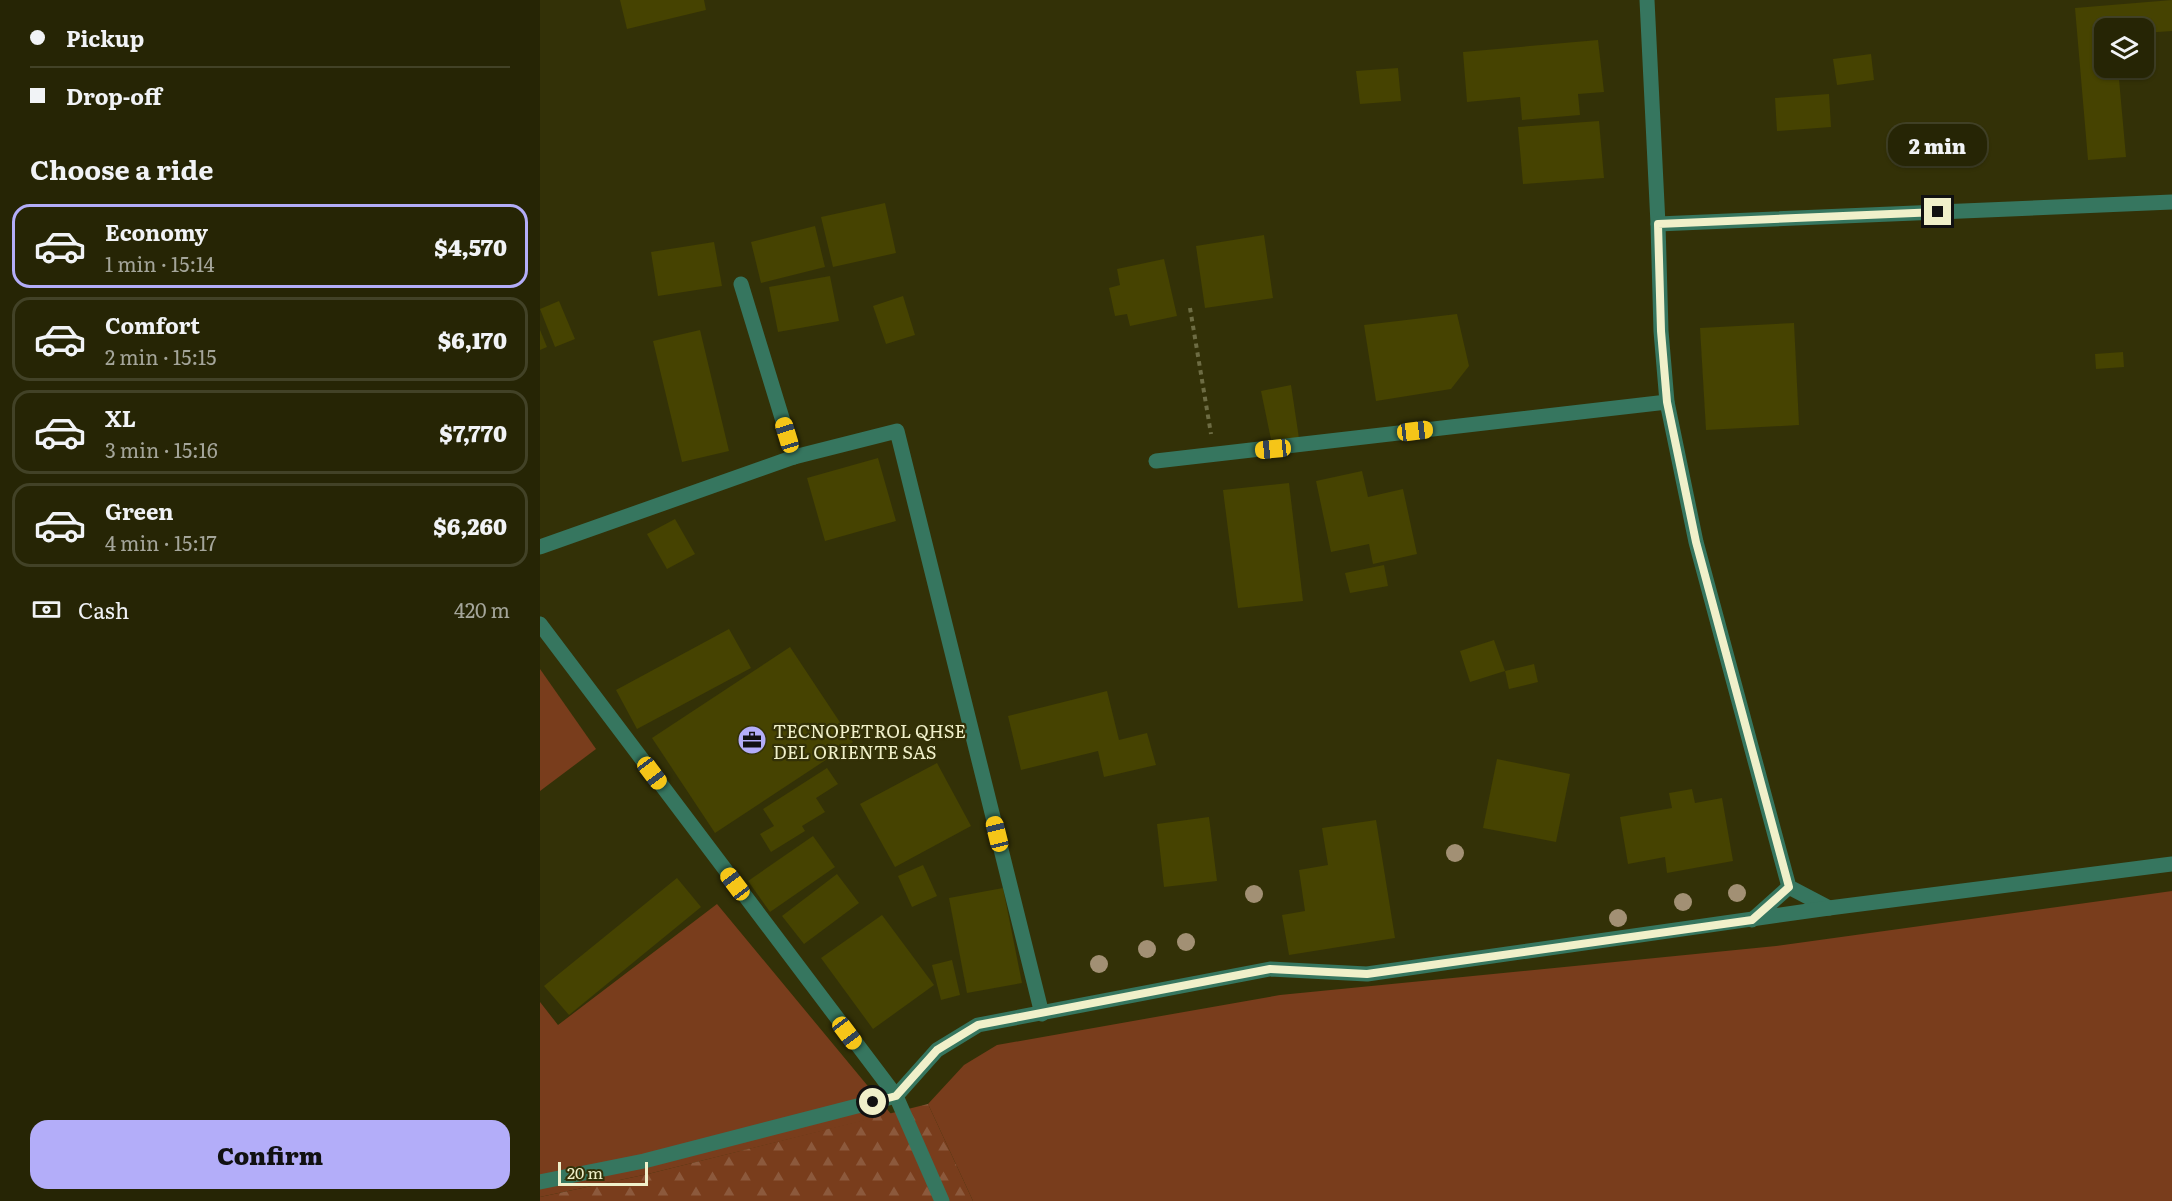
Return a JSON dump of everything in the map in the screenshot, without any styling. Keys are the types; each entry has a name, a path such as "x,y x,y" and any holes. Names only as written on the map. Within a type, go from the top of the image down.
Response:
{"street":[{"path":"1647,0 1661,331 1667,402 1696,542 1789,887 1829,908"},
{"path":"1658,224 2172,202"},
{"path":"741,284 794,457"},
{"path":"1156,461 1667,402"},
{"path":"540,547 794,457 897,431 1042,1014"},
{"path":"540,624 896,1096 942,1201"},
{"path":"540,1182 644,1161 896,1096 937,1050 978,1025 1270,969 1367,974 1829,908 2172,864"},
{"path":"1752,920 1789,887"}],"path":[{"path":"1190,308 1214,456"}],"green space":[{"path":"540,669 596,749 540,791"},
{"path":"2172,891 2172,1201 973,1201 928,1104 964,1065 997,1045 1280,995 1776,946"},
{"path":"717,904 891,1114 648,1174 540,1197 540,1002 558,1025"},
{"path":"928,1104 973,1201 540,1201 540,1197 648,1174"}],"building":[{"path":"620,0 704,0 706,10 627,29"},
{"path":"2172,0 2172,31 2154,32 2154,18 2094,18 2094,78 2119,78 2126,157 2088,160 2075,8"},
{"path":"1598,40 1604,92 1578,94 1580,115 1522,120 1520,97 1467,102 1463,52"},
{"path":"1871,54 1874,80 1837,85 1833,59"},
{"path":"1398,68 1401,101 1360,104 1356,71"},
{"path":"1829,94 1831,127 1777,131 1775,98"},
{"path":"1599,121 1604,178 1523,184 1518,127"},
{"path":"885,203 896,253 833,267 821,217"},
{"path":"815,226 825,267 761,283 751,242"},
{"path":"1264,235 1273,298 1205,308 1196,246"},
{"path":"714,242 722,286 658,296 651,252"},
{"path":"1164,259 1177,316 1130,326 1127,314 1115,316 1109,288 1120,285 1117,269"},
{"path":"830,276 839,321 778,332 769,287"},
{"path":"903,296 915,335 886,344 873,306"},
{"path":"559,301 575,339 555,347 540,309"},
{"path":"1457,314 1469,366 1451,389 1376,401 1364,325"},
{"path":"1794,323 1799,425 1706,430 1700,328"},
{"path":"540,330 547,347 540,350"},
{"path":"700,330 729,451 682,462 653,341"},
{"path":"2123,352 2124,367 2096,369 2095,354"},
{"path":"1291,385 1300,445 1273,449 1261,391"},
{"path":"878,458 896,521 825,541 807,478"},
{"path":"1362,471 1368,497 1403,489 1417,554 1373,564 1369,544 1331,552 1316,481"},
{"path":"1289,483 1303,601 1238,608 1223,490"},
{"path":"675,519 695,554 667,569 647,534"},
{"path":"1384,565 1388,586 1350,593 1345,573"},
{"path":"729,629 751,668 637,729 616,690"},
{"path":"1494,640 1505,671 1470,682 1460,651"},
{"name":"TECNOPETROL QHSE DEL ORIENTE SAS","path":"790,647 853,742 715,833 652,738"},
{"path":"1534,664 1538,682 1509,689 1505,671"},
{"path":"1107,691 1119,740 1147,733 1156,765 1104,777 1098,751 1021,770 1008,716"},
{"path":"1497,759 1570,774 1556,842 1483,828"},
{"path":"937,763 971,826 895,867 860,804"},
{"path":"827,768 838,784 816,798 825,812 802,826 805,831 771,852 760,834 774,826 763,809"},
{"path":"1692,789 1695,803 1722,798 1733,861 1667,873 1665,857 1628,864 1620,817 1672,808 1669,793"},
{"path":"1209,817 1217,881 1164,887 1157,824"},
{"path":"1376,820 1395,938 1289,955 1282,915 1305,911 1299,870 1328,865 1322,828"},
{"path":"813,836 835,867 770,912 748,881"},
{"path":"923,865 937,896 912,907 898,876"},
{"path":"837,874 859,903 804,944 782,916"},
{"path":"677,878 701,907 569,1015 544,986"},
{"path":"1003,888 1022,983 967,993 949,898"},
{"path":"882,915 934,985 873,1029 821,958"},
{"path":"952,960 960,995 941,1000 932,965"}],"place":[{"name":"TECNOPETROL QHSE DEL ORIENTE SAS","path":"752,740"}],"route":[{"path":"873,1102 896,1096 937,1050 978,1025 1270,969 1367,974 1752,920 1789,887 1696,542 1667,402 1661,331 1658,224 1938,212"}]}
